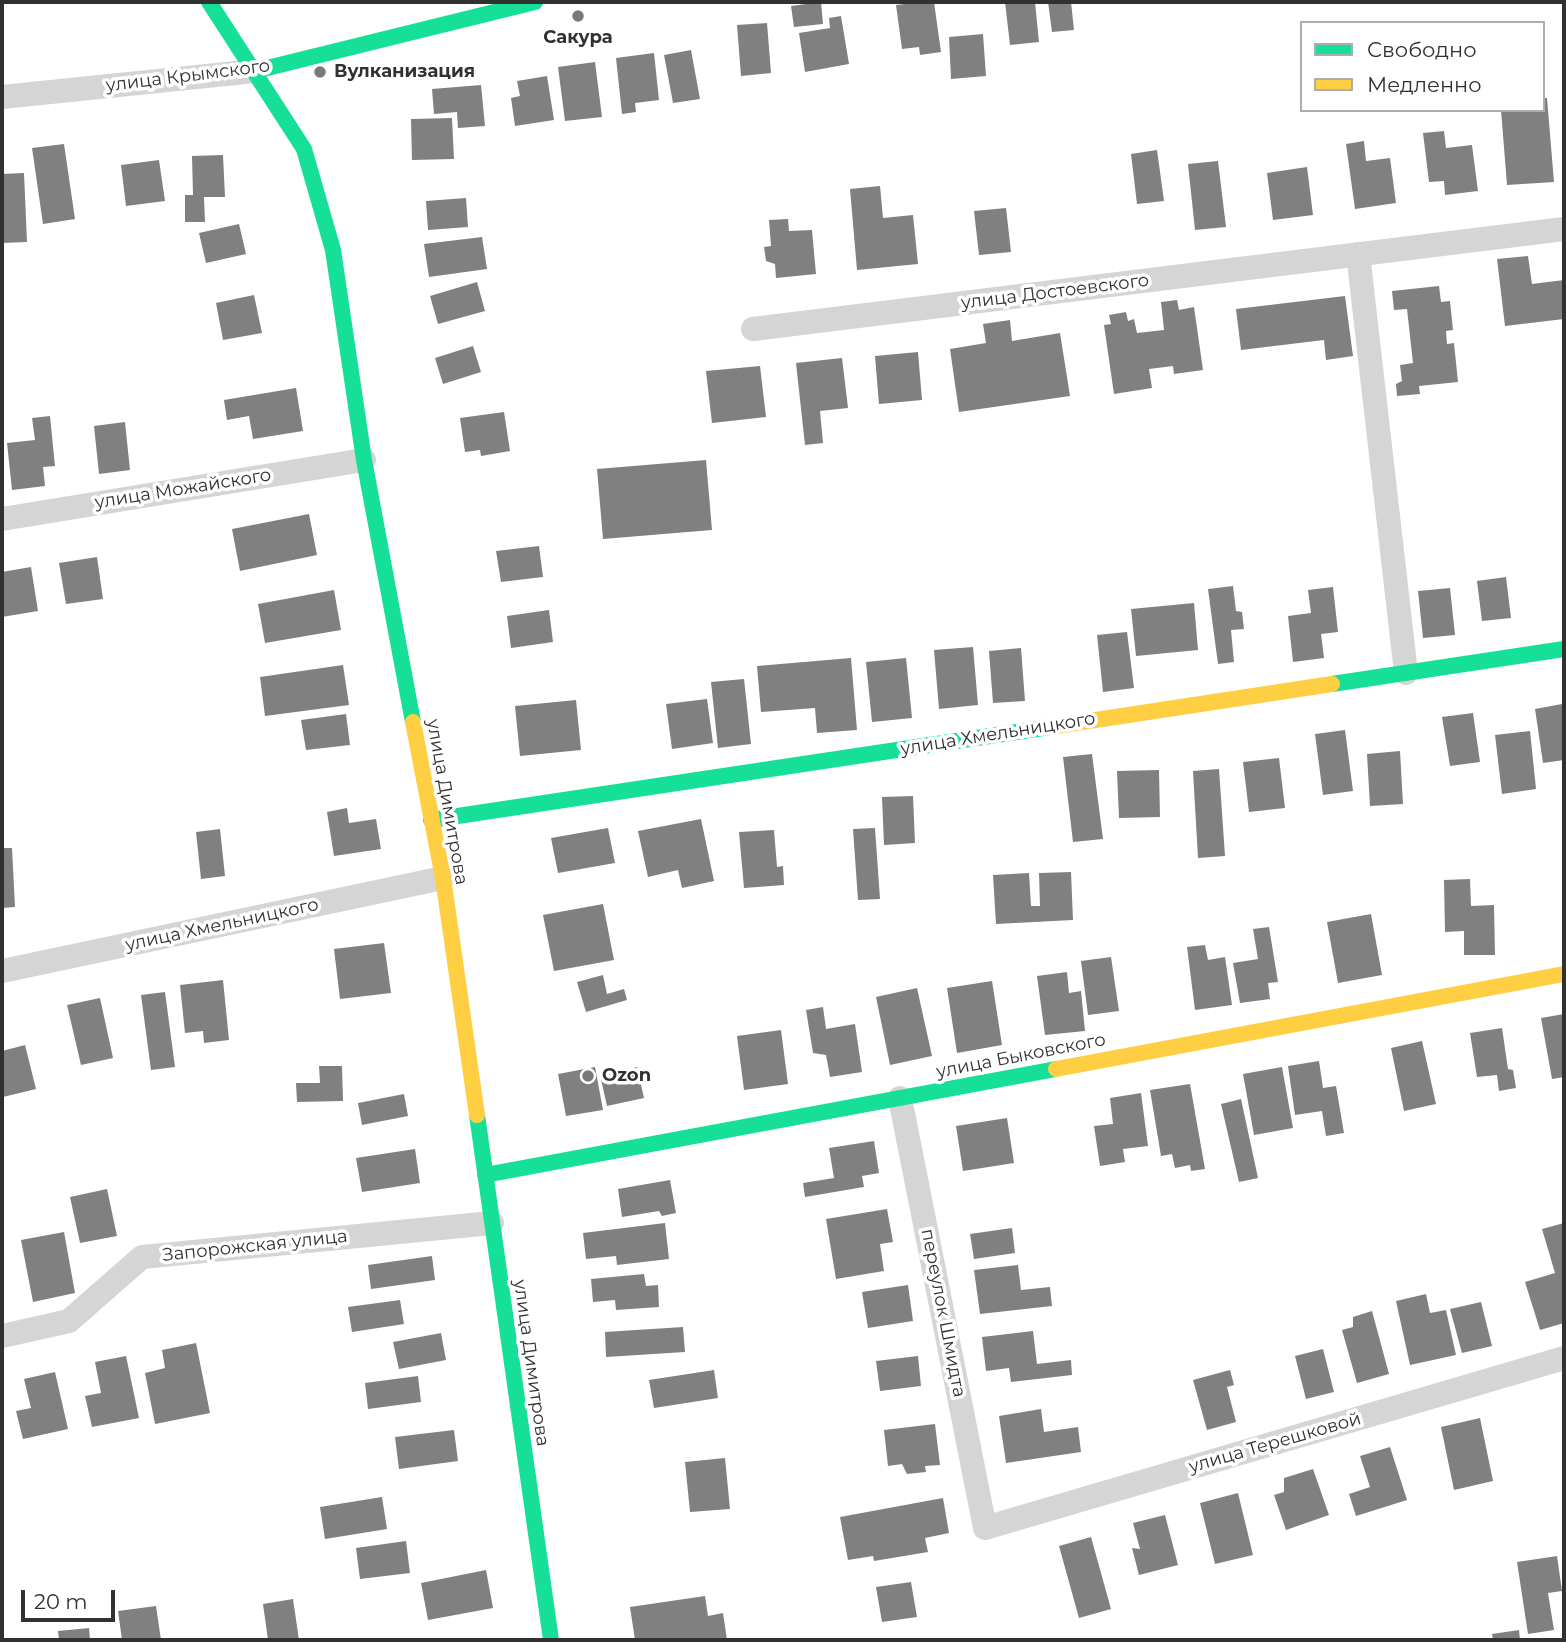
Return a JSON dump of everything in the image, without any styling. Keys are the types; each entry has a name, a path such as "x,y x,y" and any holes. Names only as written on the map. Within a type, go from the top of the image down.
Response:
{"street":[{"name":"улица Димитрова","path":"209,2 304,149 333,250 363,460 443,878 551,1640"},
{"name":"улица Крымского","path":"2,97 255,71 535,2"},
{"name":"улица Достоевского","path":"753,329 1564,229"},
{"path":"1358,254 1406,673"},
{"name":"улица Можайского","path":"2,519 363,460"},
{"name":"улица Хмельницкого","path":"431,820 1564,649"},
{"name":"улица Хмельницкого","path":"2,971 443,878"},
{"name":"улица Быковского","path":"485,1175 1564,974"},
{"name":"переулок Шмидта","path":"900,1098 985,1528"},
{"name":"Запорожская улица","path":"2,1336 69,1321 142,1257 492,1223"},
{"name":"улица Терешковой","path":"985,1528 1564,1358"}],"building":[{"path":"821,2 823,24 794,27 791,6"},
{"path":"905,2 934,2 941,52 920,55 919,47 902,49 896,5"},
{"path":"1005,2 1035,2 1039,42 1010,45"},
{"path":"1048,2 1071,2 1074,30 1052,32"},
{"path":"841,16 849,64 805,72 799,33 830,28 829,18"},
{"path":"767,23 771,73 741,76 737,25"},
{"path":"983,34 986,76 951,79 949,37"},
{"path":"691,50 700,99 673,103 664,55"},
{"path":"654,53 659,100 635,103 636,112 622,114 616,58"},
{"path":"595,62 602,117 565,121 558,67"},
{"path":"547,76 554,120 515,126 511,98 520,96 517,81"},
{"path":"481,85 485,126 458,128 457,112 434,114 432,89"},
{"path":"1547,98 1554,182 1507,185 1501,112 1545,112"},
{"path":"452,118 454,159 412,160 411,119"},
{"path":"1444,131 1446,148 1472,145 1478,191 1445,195 1444,181 1429,182 1423,133"},
{"path":"1364,141 1366,161 1390,158 1396,203 1355,209 1346,144"},
{"path":"64,144 75,219 43,224 32,148"},
{"path":"1157,150 1164,201 1137,204 1131,154"},
{"path":"223,155 225,197 204,197 205,222 185,222 185,195 193,195 192,156"},
{"path":"159,160 165,201 126,206 121,165"},
{"path":"1218,161 1226,227 1195,230 1188,164"},
{"path":"1307,167 1313,215 1273,220 1267,173"},
{"path":"24,173 27,242 2,243 2,174"},
{"path":"880,186 883,218 913,215 918,264 857,270 850,189"},
{"path":"466,198 468,227 428,230 426,201"},
{"path":"1006,208 1011,252 979,255 974,211"},
{"path":"788,219 789,231 812,230 816,274 776,278 775,264 766,261 764,247 771,246 769,220"},
{"path":"239,224 246,254 206,263 199,233"},
{"path":"482,237 487,269 429,277 424,244"},
{"path":"1528,256 1532,284 1564,280 1564,319 1505,326 1497,259"},
{"path":"477,282 485,311 438,324 430,296"},
{"path":"1439,286 1441,302 1450,301 1453,330 1446,331 1447,344 1454,343 1458,382 1419,386 1420,394 1397,396 1396,384 1402,381 1400,365 1413,363 1407,309 1394,310 1392,291"},
{"path":"254,295 262,333 223,340 216,303"},
{"path":"1345,296 1353,356 1326,360 1324,340 1241,350 1236,309"},
{"path":"1177,300 1179,310 1194,307 1203,370 1174,374 1173,366 1149,369 1152,388 1114,394 1104,325 1111,324 1109,315 1126,312 1128,321 1134,319 1137,333 1164,330 1161,302"},
{"path":"1010,320 1012,341 1060,333 1070,396 959,412 950,349 986,343 983,324"},
{"path":"473,346 481,372 443,384 435,358"},
{"path":"918,352 922,400 879,404 875,356"},
{"path":"842,358 848,408 820,411 823,443 805,445 796,363"},
{"path":"760,366 766,417 712,423 706,371"},
{"path":"296,388 303,431 253,439 249,416 227,420 224,400"},
{"path":"504,412 510,451 481,456 480,450 465,452 460,418"},
{"path":"50,416 55,466 43,467 45,486 12,490 7,443 35,440 32,418"},
{"path":"125,422 130,470 99,474 94,426"},
{"path":"706,460 712,530 603,539 597,469"},
{"path":"309,514 317,555 240,571 232,529"},
{"path":"539,546 543,577 501,582 496,551"},
{"path":"97,557 103,599 66,604 59,563"},
{"path":"31,567 38,611 2,617 2,572"},
{"path":"1506,577 1511,618 1482,621 1477,581"},
{"path":"1233,586 1236,611 1242,612 1244,629 1231,630 1234,662 1218,664 1208,589"},
{"path":"1333,587 1338,632 1321,634 1324,658 1293,662 1288,616 1311,613 1308,590"},
{"path":"1450,588 1455,635 1423,638 1418,591"},
{"path":"334,590 341,630 265,643 258,604"},
{"path":"1194,603 1198,650 1136,656 1131,609"},
{"path":"549,610 553,642 511,648 507,616"},
{"path":"1127,632 1134,688 1103,692 1097,635"},
{"path":"973,647 978,705 939,709 934,650"},
{"path":"1021,648 1025,701 993,703 989,651"},
{"path":"851,658 857,730 817,733 815,708 761,712 757,666"},
{"path":"906,658 912,718 872,722 866,662"},
{"path":"343,665 349,705 265,716 260,677"},
{"path":"744,679 751,744 718,748 711,682"},
{"path":"707,699 713,743 672,749 666,704"},
{"path":"576,700 581,750 520,756 515,706"},
{"path":"1562,704 1564,760 1543,763 1535,709"},
{"path":"1473,713 1480,762 1450,766 1442,717"},
{"path":"346,714 350,745 306,750 301,720"},
{"path":"1345,730 1353,791 1323,795 1315,734"},
{"path":"1530,731 1536,789 1502,794 1495,735"},
{"path":"1400,751 1403,804 1370,806 1367,754"},
{"path":"1092,754 1103,839 1073,842 1063,757"},
{"path":"1279,758 1285,808 1249,812 1243,762"},
{"path":"1219,769 1225,856 1198,858 1193,771"},
{"path":"1159,770 1160,817 1119,818 1117,771"},
{"path":"913,796 915,843 884,845 882,797"},
{"path":"347,808 349,823 376,819 381,849 334,856 327,812"},
{"path":"701,819 714,881 682,888 678,870 648,877 638,831"},
{"path":"608,828 615,863 558,873 551,838"},
{"path":"875,828 880,899 858,900 853,829"},
{"path":"220,829 225,876 201,879 196,832"},
{"path":"774,830 777,867 783,866 784,885 744,888 739,832"},
{"path":"2,848 12,848 15,907 2,908"},
{"path":"1071,872 1073,920 996,924 993,875 1029,873 1031,906 1040,906 1039,873"},
{"path":"1470,879 1471,906 1494,905 1495,955 1464,955 1464,931 1445,932 1444,880"},
{"path":"603,904 614,960 554,971 543,915"},
{"path":"1371,914 1382,975 1338,983 1327,922"},
{"path":"1269,927 1278,982 1268,983 1270,999 1240,1003 1233,963 1258,959 1253,929"},
{"path":"384,943 391,993 340,999 334,949"},
{"path":"1205,945 1208,960 1225,957 1232,1005 1195,1010 1187,947"},
{"path":"1111,957 1119,1011 1088,1015 1081,961"},
{"path":"1067,972 1069,993 1081,991 1085,1031 1045,1035 1037,976"},
{"path":"603,975 607,994 624,989 627,1000 586,1012 577,982"},
{"path":"223,980 229,1040 204,1043 203,1031 185,1033 180,985"},
{"path":"992,981 1002,1045 957,1053 947,988"},
{"path":"917,988 932,1056 890,1065 876,997"},
{"path":"165,992 175,1067 151,1070 141,995"},
{"path":"100,998 113,1058 81,1065 67,1005"},
{"path":"823,1007 826,1029 855,1024 862,1072 830,1077 826,1055 813,1053 806,1010"},
{"path":"1564,1014 1564,1077 1552,1079 1541,1018"},
{"path":"1502,1028 1508,1069 1513,1070 1516,1088 1499,1091 1497,1075 1477,1077 1470,1033"},
{"path":"781,1030 788,1084 744,1090 737,1036"},
{"path":"1422,1041 1436,1104 1404,1111 1391,1048"},
{"path":"25,1045 36,1089 3,1097 2,1051"},
{"path":"1319,1061 1323,1088 1336,1086 1344,1133 1326,1136 1322,1111 1295,1115 1288,1066"},
{"path":"319,1066 342,1066 343,1101 297,1102 296,1083 320,1083"},
{"path":"595,1067 603,1110 566,1116 558,1074"},
{"path":"637,1067 644,1098 607,1106 600,1075"},
{"path":"1282,1067 1293,1128 1254,1135 1243,1074"},
{"path":"1190,1084 1205,1169 1191,1171 1190,1165 1175,1168 1172,1154 1161,1156 1150,1090"},
{"path":"1141,1093 1148,1146 1123,1149 1125,1162 1100,1166 1094,1126 1113,1124 1110,1098"},
{"path":"404,1094 408,1116 362,1125 358,1103"},
{"path":"1241,1099 1258,1178 1239,1182 1221,1104"},
{"path":"1007,1118 1014,1163 963,1171 956,1126"},
{"path":"874,1141 879,1173 862,1176 864,1187 805,1197 803,1183 834,1178 829,1148"},
{"path":"415,1149 420,1183 362,1192 356,1158"},
{"path":"670,1180 676,1213 662,1216 659,1211 622,1217 618,1189"},
{"path":"107,1189 117,1236 80,1243 70,1197"},
{"path":"887,1209 893,1242 880,1244 884,1271 836,1279 826,1219"},
{"path":"665,1223 669,1259 617,1265 616,1256 586,1259 583,1233"},
{"path":"1564,1223 1564,1323 1540,1330 1525,1282 1555,1273 1542,1229"},
{"path":"1012,1228 1015,1253 974,1259 970,1234"},
{"path":"64,1232 75,1293 33,1302 21,1240"},
{"path":"432,1256 435,1280 371,1289 368,1265"},
{"path":"1018,1265 1021,1290 1050,1287 1052,1306 980,1314 974,1270"},
{"path":"644,1274 646,1286 658,1285 659,1307 616,1310 615,1300 593,1302 591,1279"},
{"path":"908,1285 913,1321 868,1328 862,1292"},
{"path":"1426,1294 1430,1313 1446,1310 1456,1355 1410,1365 1396,1301"},
{"path":"400,1300 404,1324 352,1332 348,1307"},
{"path":"1481,1302 1492,1346 1462,1353 1450,1309"},
{"path":"1372,1311 1389,1374 1357,1383 1342,1330 1353,1327 1353,1317"},
{"path":"683,1327 685,1352 606,1357 605,1332"},
{"path":"1033,1331 1037,1364 1071,1360 1072,1375 1011,1382 1009,1368 986,1371 982,1337"},
{"path":"441,1333 446,1360 399,1369 393,1342"},
{"path":"196,1343 210,1413 155,1424 145,1373 165,1368 162,1350"},
{"path":"1323,1349 1334,1392 1306,1399 1295,1356"},
{"path":"126,1356 139,1418 92,1427 85,1396 101,1393 95,1362"},
{"path":"918,1356 921,1386 880,1391 876,1361"},
{"path":"714,1370 718,1398 654,1408 649,1380"},
{"path":"1230,1370 1234,1385 1227,1387 1236,1422 1207,1430 1193,1380"},
{"path":"55,1372 68,1429 23,1439 16,1411 31,1408 24,1379"},
{"path":"418,1376 421,1402 368,1409 365,1383"},
{"path":"1041,1409 1044,1432 1078,1427 1081,1452 1006,1463 999,1416"},
{"path":"1480,1418 1493,1481 1454,1490 1441,1427"},
{"path":"935,1424 940,1465 925,1466 926,1472 907,1474 902,1464 888,1466 884,1430"},
{"path":"454,1430 458,1461 399,1469 395,1437"},
{"path":"1390,1447 1407,1500 1356,1516 1349,1494 1370,1487 1360,1456"},
{"path":"725,1458 730,1509 690,1512 685,1462"},
{"path":"1313,1469 1329,1515 1286,1530 1274,1495 1284,1492 1284,1478"},
{"path":"1238,1493 1253,1555 1215,1564 1200,1503"},
{"path":"382,1497 387,1529 325,1539 320,1507"},
{"path":"943,1498 949,1533 925,1538 928,1552 874,1561 873,1556 848,1560 840,1517"},
{"path":"1165,1515 1178,1565 1139,1575 1132,1548 1140,1549 1133,1523"},
{"path":"1091,1537 1111,1609 1079,1618 1059,1546"},
{"path":"406,1541 410,1573 360,1579 356,1548"},
{"path":"1557,1556 1562,1591 1548,1593 1554,1630 1528,1634 1517,1562"},
{"path":"486,1570 493,1608 428,1620 421,1583"},
{"path":"911,1582 917,1617 882,1622 876,1587"},
{"path":"705,1596 708,1616 723,1613 727,1640 635,1640 630,1607"},
{"path":"293,1599 299,1640 268,1640 263,1604"},
{"path":"156,1606 161,1640 122,1640 118,1611"},
{"path":"89,1628 90,1640 59,1640 58,1631"},
{"path":"1519,1630 1520,1640 1493,1640 1492,1634"}],"traffic: fast":[{"path":"209,2 304,149 333,250 364,460 413,722"},
{"path":"255,71 535,2"},
{"path":"1332,684 1564,649"},
{"path":"431,820 1043,728"},
{"path":"485,1175 1056,1069"},
{"path":"477,1115 551,1640"}],"traffic: slow":[{"path":"1043,728 1332,684"},
{"path":"413,722 443,878 477,1115"},
{"path":"1056,1069 1564,974"}],"place":[{"name":"Сакура","path":"578,16"},
{"name":"Вулканизация","path":"320,72"},
{"name":"Ozon","path":"588,1076"}]}
